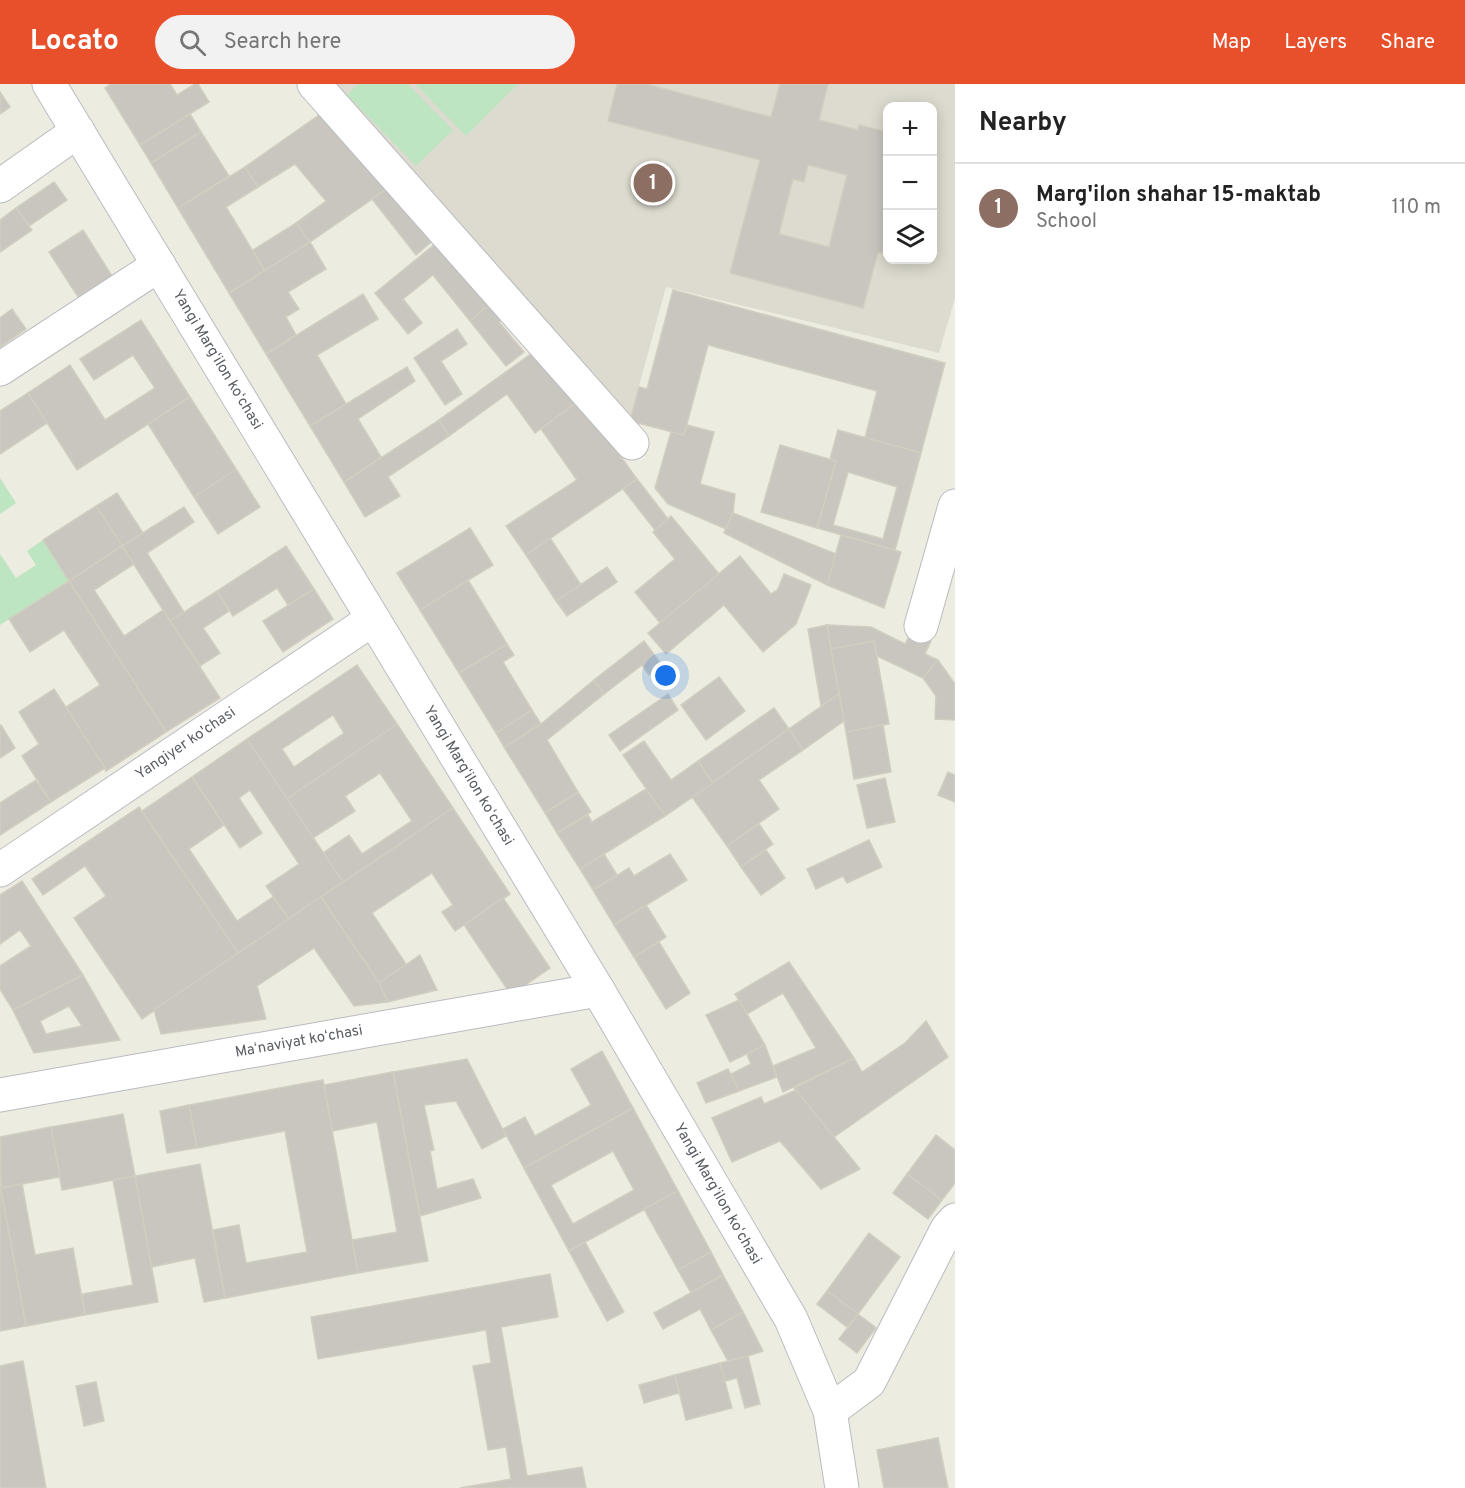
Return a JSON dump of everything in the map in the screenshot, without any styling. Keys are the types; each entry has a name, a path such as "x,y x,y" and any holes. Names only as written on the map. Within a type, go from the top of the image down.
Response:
{"street":[{"name":"Yangi Margʻilon koʻchasi","path":"49,84 598,990 790,1319 830,1411 842,1488"},
{"path":"314,84 632,443"},
{"path":"0,186 78,131"},
{"path":"0,369 159,265"},
{"path":"921,626 955,506"},
{"name":"Yangiyer ko'chasi","path":"0,870 373,619"},
{"name":"Maʻnaviyat koʻchasi","path":"0,1095 598,990"},
{"path":"830,1411 869,1382 947,1229 955,1220"}],"shaded area":[{"path":"333,84 955,84 955,298 939,353 666,287 628,426"}],"green space":[{"path":"358,84 408,84 453,130 416,166 347,95"},
{"path":"415,84 518,84 466,136"},
{"path":"0,478 16,503 0,514"},
{"path":"43,540 69,581 0,625 0,554 16,578 36,565 27,551"}],"building":[{"path":"111,84 170,84 177,95 198,84 209,102 140,145 105,88"},
{"path":"617,84 646,84 771,117 780,84 828,84 819,120 858,130 859,125 883,131 883,253 878,252 863,308 730,273 760,160 608,121","holes":["808,165 847,175 829,247 779,234 793,179 804,182"]},
{"path":"0,92 10,107 0,114"},
{"path":"329,108 394,184 310,242 296,223 326,201 295,164 258,187 245,167"},
{"path":"190,114 201,132 151,163 140,145"},
{"path":"201,132 229,176 178,208 151,163"},
{"path":"245,167 258,187 226,207 265,271 229,293 178,208"},
{"path":"54,182 67,200 29,226 16,208"},
{"path":"394,184 437,237 416,255 372,199"},
{"path":"16,208 32,230 0,252 0,220"},
{"path":"296,223 310,242 265,271 253,250"},
{"path":"83,230 112,276 78,297 49,252"},
{"path":"440,240 491,303 470,321 433,275 403,299 422,323 408,334 375,293"},
{"path":"310,242 326,269 288,292 299,309 286,317 296,335 266,354 229,293"},
{"path":"673,290 945,363 921,453 865,438 877,391 708,345 684,435 630,421 639,387 647,389"},
{"path":"363,294 378,319 317,355 346,404 310,426 266,354"},
{"path":"491,303 503,318 499,322 524,352 506,366 470,321"},
{"path":"12,309 26,329 0,347 0,318"},
{"path":"141,320 190,397 77,470 28,393 70,365 105,420 155,388 133,355 94,380 80,359"},
{"path":"457,329 467,344 441,361 462,394 445,405 414,358"},
{"path":"542,346 580,400 535,433 507,394 449,436 439,420"},
{"path":"407,367 415,381 358,419 381,457 344,482 310,426"},
{"path":"28,393 47,423 0,454 0,411"},
{"path":"190,397 236,469 194,497 148,424"},
{"path":"580,400 637,479 526,555 506,526 577,480 541,429"},
{"path":"439,420 449,436 388,477 400,496 365,517 344,482"},
{"path":"687,425 714,432 700,484 735,494 733,513 726,529 668,504 655,488 671,432 684,435"},
{"path":"838,430 921,453 895,550 817,528 836,461 830,459","holes":["848,472 897,487 883,539 833,525"]},
{"path":"780,445 836,461 817,528 761,512"},
{"path":"236,469 260,507 218,534 194,497"},
{"path":"637,479 668,519 655,530 623,489"},
{"path":"117,493 143,533 122,546 96,506"},
{"path":"96,506 122,546 69,581 43,540"},
{"path":"184,507 194,522 147,553 184,612 170,621 122,546"},
{"path":"733,513 836,554 827,585 724,533"},
{"path":"671,516 719,574 660,623 635,592 675,559 653,532"},
{"path":"470,528 493,565 420,610 397,573"},
{"path":"841,535 901,552 884,608 827,585"},
{"path":"550,538 581,585 556,601 526,555"},
{"path":"122,546 134,564 94,590 124,636 163,610 220,698 166,732 69,581"},
{"path":"286,546 314,589 288,605 277,588 233,616 217,591"},
{"path":"740,556 771,594 778,589 784,574 811,585 796,624 763,652 724,605 666,654 648,633"},
{"path":"607,567 617,582 567,616 556,601"},
{"path":"468,580 507,644 459,673 420,610"},
{"path":"69,581 166,732 106,771 66,707 100,685 64,630 30,652 9,619"},
{"path":"314,589 333,619 283,652 263,621"},
{"path":"217,591 229,611 203,628 220,653 200,666 170,621"},
{"path":"827,625 871,627 905,644 912,631 931,641 925,654 938,660 923,678 877,656 874,641 831,649"},
{"path":"827,625 839,694 821,706 808,629"},
{"path":"644,641 662,665 649,675 642,665 604,694 594,680"},
{"path":"874,641 889,724 846,732 831,649"},
{"path":"507,644 514,655 503,662 532,710 496,733 459,673"},
{"path":"938,660 955,684 955,720 935,719 936,696 923,678"},
{"path":"357,665 397,724 287,799 247,739","holes":["333,715 344,733 294,767 282,749"]},
{"path":"719,677 745,711 706,740 681,705"},
{"path":"594,680 604,694 547,740 578,792 545,813 504,747 541,724"},
{"path":"54,689 105,768 51,802 22,756 39,744 19,712"},
{"path":"668,694 678,710 620,751 609,735"},
{"path":"839,694 844,721 803,750 789,729"},
{"path":"774,708 789,729 713,783 698,761"},
{"path":"532,710 541,724 504,747 496,733"},
{"path":"397,724 453,808 343,882 323,853 349,835 362,854 412,821 380,773 345,796 355,811 313,838 287,799"},
{"path":"883,725 891,772 854,779 846,732"},
{"path":"0,726 15,748 0,758"},
{"path":"789,729 803,750 759,780 779,809 727,846 692,797"},
{"path":"247,739 343,882 289,919 266,886 299,864 250,790 239,798 262,833 240,848 192,777"},
{"path":"644,741 671,780 698,761 713,783 665,816 623,755"},
{"path":"948,772 955,775 955,802 938,795"},
{"path":"192,777 224,825 189,849 237,921 273,897 289,919 238,953 142,811"},
{"path":"885,778 895,822 867,828 857,785"},
{"path":"36,780 51,802 0,835 0,803"},
{"path":"646,789 665,816 580,869 557,833 588,815 592,822"},
{"path":"578,792 591,812 557,833 545,813"},
{"path":"139,807 238,953 142,1019 74,918 106,896 85,866 43,895 32,879"},
{"path":"453,808 510,894 455,931 442,912 453,905 432,873 372,913 406,964 379,983 321,897"},
{"path":"759,824 773,844 741,867 727,846"},
{"path":"869,840 882,867 847,883 843,876 816,889 807,869"},
{"path":"766,850 785,878 761,895 741,867"},
{"path":"604,854 617,875 593,890 580,869"},
{"path":"670,854 687,880 614,925 593,890 629,868 634,876"},
{"path":"22,881 83,975 13,1010 0,989 0,966 31,946 20,930 0,944 0,895"},
{"path":"321,897 379,983 388,1002 354,1006 314,948 257,986 266,1019 161,1034 154,1010"},
{"path":"503,898 550,968 511,995 464,925"},
{"path":"646,905 666,937 634,957 614,925"},
{"path":"659,942 690,993 666,1009 634,957"},
{"path":"420,955 437,990 388,1002 379,983"},
{"path":"789,962 854,1058 783,1092 773,1066 816,1048 783,993 747,1014 735,994"},
{"path":"83,975 120,1040 34,1053 13,1010","holes":["69,1006 82,1026 46,1034 40,1021"]},
{"path":"739,1000 765,1045 730,1062 706,1015"},
{"path":"926,1021 948,1057 834,1137 794,1088 854,1058 862,1072 905,1043"},
{"path":"765,1045 777,1077 739,1091 731,1074 751,1064 747,1054"},
{"path":"602,1051 633,1108 524,1168 503,1129 525,1117 535,1136 591,1105 571,1069"},
{"path":"467,1059 506,1136 482,1149 456,1101 424,1105 434,1150 430,1151 437,1189 473,1179 481,1198 420,1216 393,1072"},
{"path":"728,1069 739,1091 706,1103 697,1083"},
{"path":"393,1072 428,1261 358,1273 352,1240 397,1232 377,1122 332,1131 324,1085"},
{"path":"323,1080 358,1273 225,1298 213,1230 239,1225 246,1263 307,1252 285,1131 197,1148 189,1105"},
{"path":"796,1090 860,1169 821,1189 780,1141 732,1162 712,1118 761,1097 764,1104"},
{"path":"189,1105 197,1148 167,1153 160,1111"},
{"path":"633,1108 678,1191 569,1251 524,1168","holes":["613,1151 634,1190 573,1224 551,1185"]},
{"path":"123,1114 135,1176 62,1190 51,1127"},
{"path":"51,1127 60,1177 1,1188 0,1137"},
{"path":"936,1135 955,1150 955,1183 942,1200 907,1174"},
{"path":"200,1164 225,1298 204,1302 195,1258 151,1267 135,1176"},
{"path":"907,1174 942,1200 928,1219 893,1193"},
{"path":"135,1176 158,1302 85,1315 82,1294 133,1285 113,1180"},
{"path":"22,1184 35,1255 73,1248 85,1315 26,1326 1,1188"},
{"path":"0,1185 26,1326 0,1331"},
{"path":"678,1191 711,1252 678,1270 644,1209"},
{"path":"869,1233 900,1257 858,1314 827,1291"},
{"path":"585,1242 624,1312 607,1321 569,1251"},
{"path":"711,1252 723,1275 691,1293 678,1270"},
{"path":"550,1274 558,1317 501,1327 527,1476 582,1467 586,1488 460,1488 511,1479 506,1447 488,1450 473,1366 491,1363 486,1330 318,1359 311,1317"},
{"path":"723,1275 743,1312 711,1330 700,1309 663,1329 654,1313"},
{"path":"827,1291 858,1314 847,1327 817,1304"},
{"path":"743,1312 763,1351 728,1361 711,1330"},
{"path":"858,1314 876,1328 857,1353 839,1339"},
{"path":"748,1356 760,1404 745,1408 737,1378 725,1381 720,1363"},
{"path":"23,1361 46,1488 0,1488 0,1366"},
{"path":"720,1363 732,1408 686,1420 675,1375"},
{"path":"675,1375 679,1393 644,1403 639,1385"},
{"path":"96,1382 104,1421 84,1426 76,1386"},
{"path":"938,1438 948,1488 884,1488 877,1450"}],"place":[{"name":"Marg'ilon shahar 15-maktab","path":"653,183"}]}
